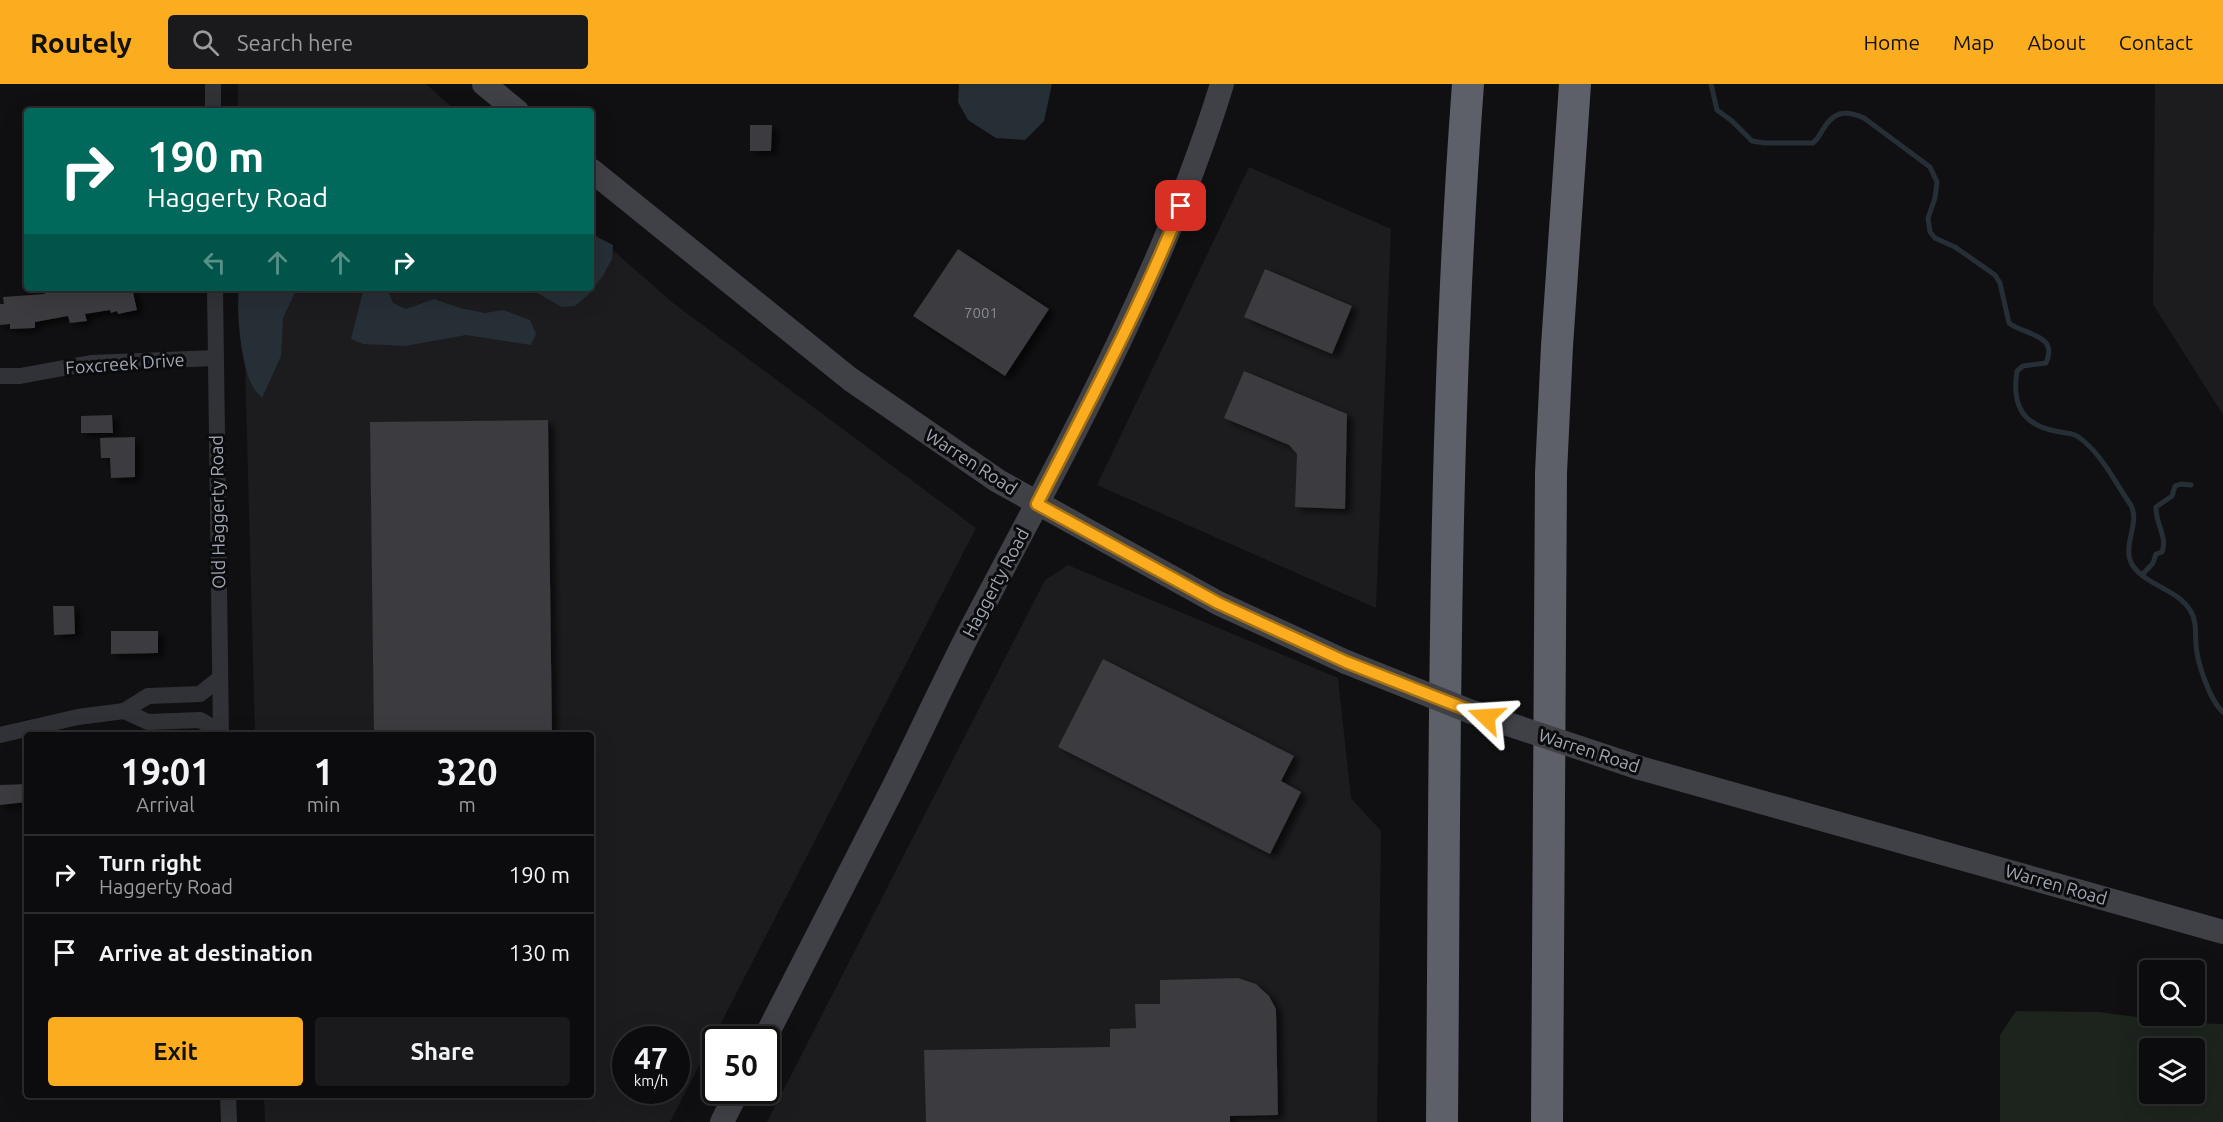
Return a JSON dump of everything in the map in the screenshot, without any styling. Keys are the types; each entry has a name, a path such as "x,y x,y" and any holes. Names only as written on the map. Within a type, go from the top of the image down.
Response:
{"highway":[{"path":"1442,1122 1446,539 1451,370 1468,84"},
{"path":"1547,1122 1551,473 1557,346 1575,84"}],"main road":[{"path":"483,84 513,108"},
{"name":"Haggerty Road","path":"771,1026 971,628 1120,341 1168,238 1187,190 1222,84"},
{"name":"Warren Road","path":"594,172 872,395 998,481 1218,603 1346,662 1468,711 1640,768 2223,932"},
{"path":"722,1122 731,1104"}],"street":[{"path":"213,84 213,108"},
{"name":"Old Haggerty Road","path":"215,291 221,732"},
{"name":"Foxcreek Drive","path":"0,376 20,376 91,363 215,358"},
{"path":"0,735 78,717 124,711 148,696 200,694 220,678"},
{"path":"124,711 148,722 200,720 218,732"},
{"path":"228,1098 229,1122"}],"shaded area":[{"path":"238,84 426,84 453,108 238,108"},
{"path":"959,84 1052,84 1044,121 1025,140 996,138 968,120 958,102"},
{"path":"2155,84 2223,84 2223,415 2153,304"},
{"path":"1249,167 1391,229 1376,608 1097,485"},
{"path":"594,234 673,303 976,528 719,1026 702,1026 702,1060 690,1083 690,1026 612,1026 612,1104 679,1104 670,1122 265,1122 264,1098 594,1098 594,732 255,732 243,291 594,291"},
{"path":"594,236 613,245 612,259 594,287"},
{"path":"239,291 296,291 283,318 281,356 262,398 254,388 245,366"},
{"path":"363,291 391,291 389,293 393,303 406,309 434,299 485,313 503,310 530,320 536,334 531,345 466,335 405,346 363,344 351,339"},
{"path":"533,291 591,291 575,306 562,307"},
{"path":"1068,565 1338,678 1351,798 1381,831 1377,1122 767,1122 776,1104 780,1104 780,1097 1045,580"},
{"path":"2016,1011 2099,1012 2139,1017 2139,1026 2223,1024 2223,1122 2000,1122 2000,1035"}],"building":[{"path":"750,125 772,125 771,151 750,151"},
{"path":"958,249 1049,309 1005,376 913,316"},
{"path":"1265,269 1352,306 1332,354 1244,317"},
{"path":"133,291 137,310 118,314 117,311 111,313 110,310 85,314 87,321 70,323 68,316 35,322 35,328 10,329 10,324 0,325 0,304 4,304 3,297 45,294 44,292"},
{"path":"1244,371 1347,414 1345,509 1295,507 1297,454 1289,445 1224,418"},
{"path":"112,415 113,433 81,433 81,416"},
{"path":"548,420 552,732 374,732 370,422"},
{"path":"135,437 135,477 111,478 110,458 101,458 100,438"},
{"path":"53,606 74,606 75,634 54,635"},
{"path":"111,631 158,631 158,653 111,654"},
{"path":"1103,659 1294,756 1281,781 1301,792 1270,854 1058,747"},
{"path":"24,784 24,802 0,805 0,785"},
{"path":"1238,978 1256,984 1269,996 1276,1009 1278,1115 1230,1116 1230,1122 926,1122 924,1050 1110,1047 1110,1029 1136,1028 1135,1004 1160,1004 1160,980"}],"waterway":[{"path":"1711,84 1717,110 1752,141 1813,143 1830,120 1845,113 1864,118 1930,167 1937,182 1935,198 1928,218 1930,232 1935,238 1955,247 1995,275 2000,283 2009,323 2038,337 2048,346 2049,353 2046,363 2023,366 2017,371 2016,392 2021,410 2026,417 2043,428 2077,436 2093,450 2106,467 2133,511 2129,551 2133,566 2146,578 2178,597 2190,610 2195,623 2197,652 2202,671 2213,699 2223,712"},
{"path":"2142,575 2153,563 2156,554 2162,552 2163,541 2156,507 2172,496 2175,486 2191,485"}],"route":[{"path":"1181,206 1120,341 1037,504 1218,603 1346,662 1486,717"}]}
